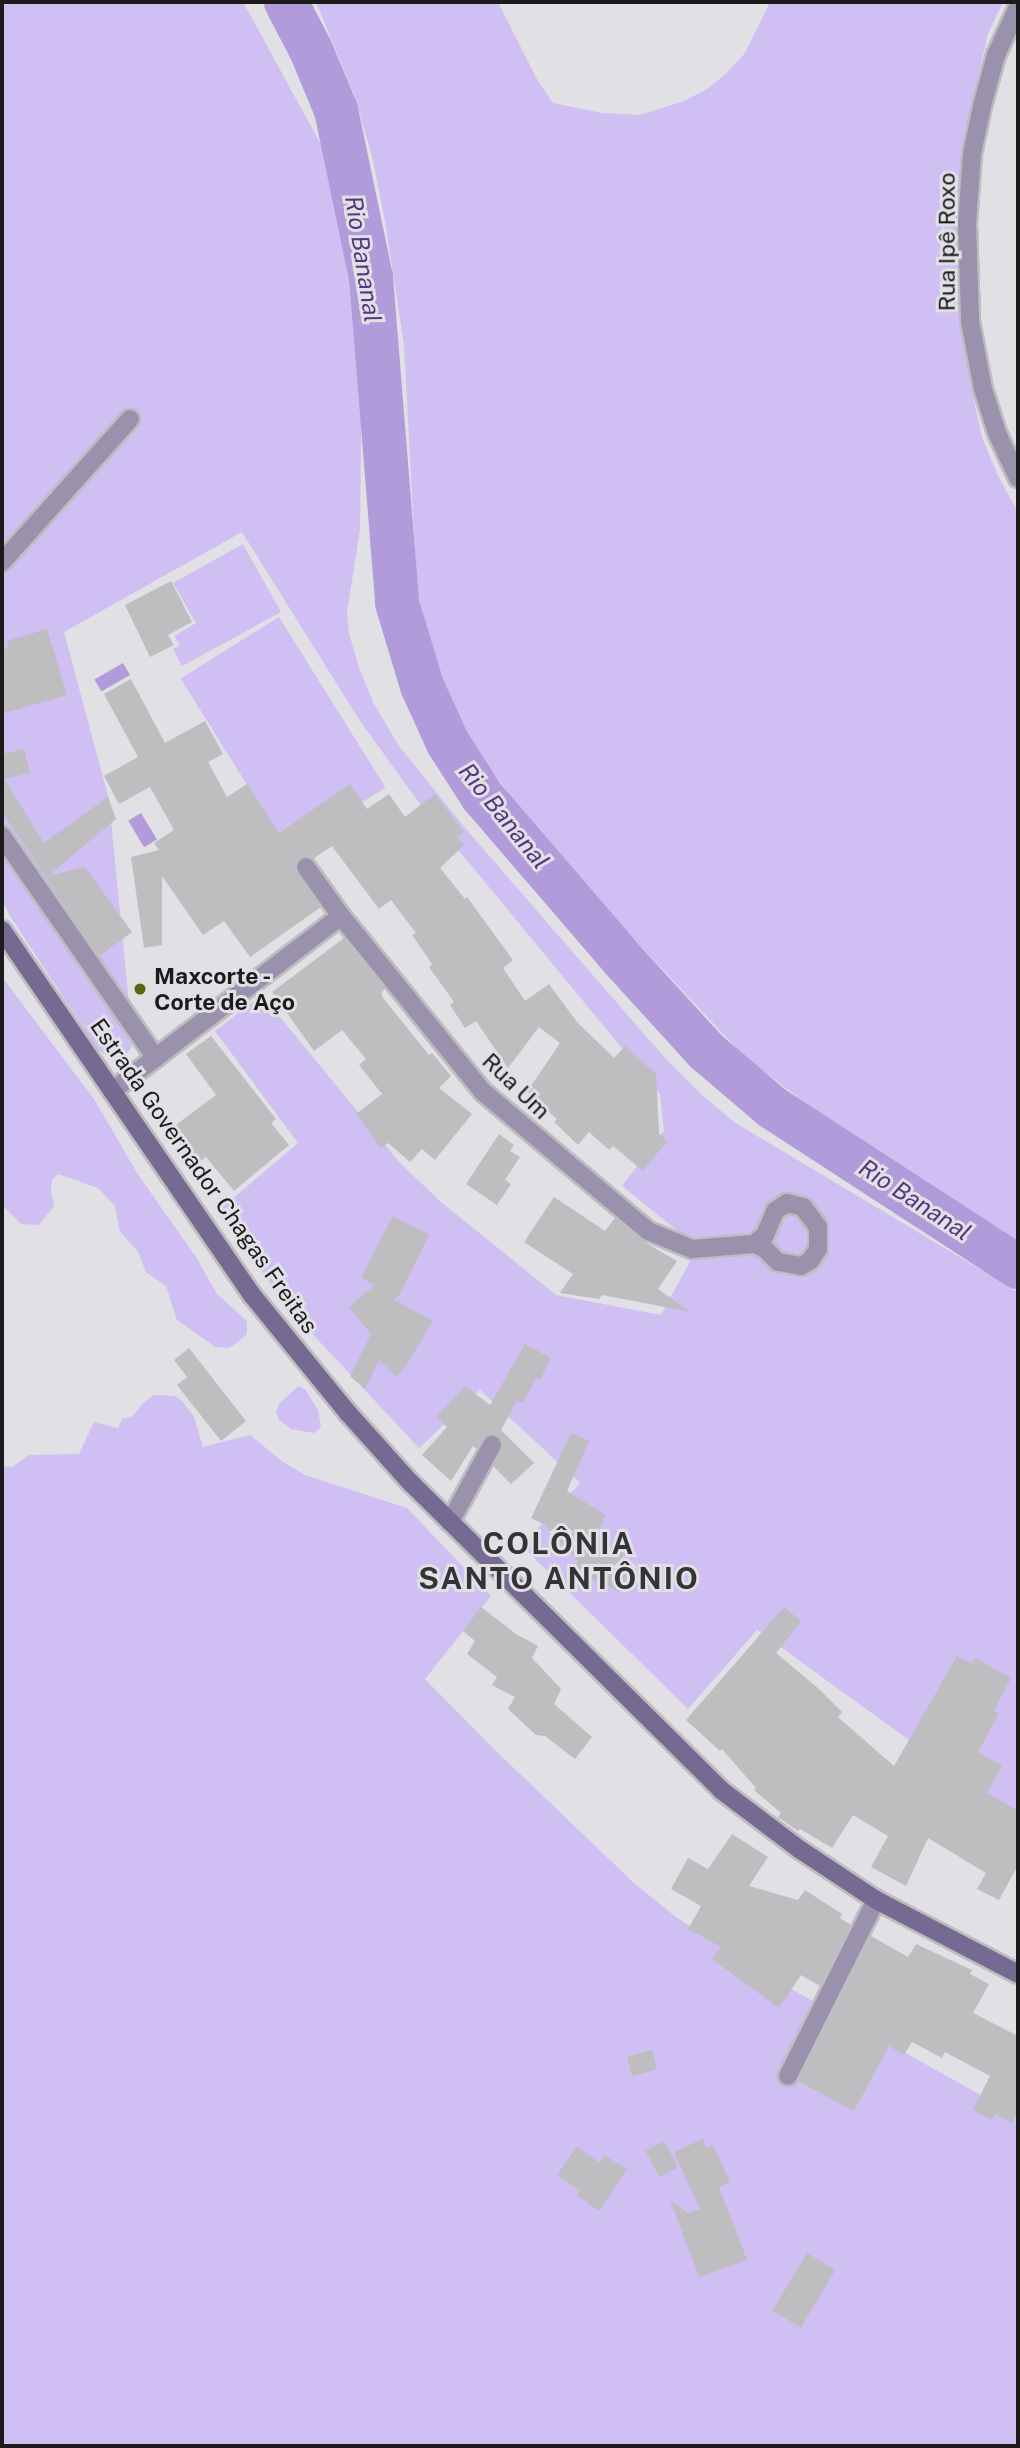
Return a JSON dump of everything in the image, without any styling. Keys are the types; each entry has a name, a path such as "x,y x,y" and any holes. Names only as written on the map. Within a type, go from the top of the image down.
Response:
{"main road":[{"name":"Estrada Governador Chagas Freitas","path":"2,930 252,1296 348,1413 450,1522 721,1790 799,1849 876,1900 1018,1974"}],"street":[{"name":"Rua Ipê Roxo","path":"1018,7 996,55 982,106 972,154 967,223 970,321 983,389 998,433 1018,478"},
{"path":"2,562 130,419"},
{"path":"2,836 156,1058"},
{"name":"Rua Um","path":"306,867 341,916 482,1091 648,1231 692,1249 754,1244"},
{"path":"112,1091 341,916"},
{"path":"450,1522 492,1445"},
{"path":"788,2076 876,1900"}],"shaded area":[{"path":"2,2 243,2 324,150 346,209 354,243 362,355 360,530 347,612 349,633 359,668 374,704 399,746 465,828 664,1057 702,1095 734,1122 1018,1292 1018,1819 757,1630 688,1709 522,1546 580,1483 480,1390 419,1448 291,1311 217,1212 298,1143 215,1031 262,995 399,1162 441,1202 556,1295 661,1315 698,1247 622,1186 664,1131 660,1094 417,800 360,721 242,532 64,632 109,800 132,1034 132,1047 126,1054 112,1059 98,1050 10,916 2,900"},
{"path":"316,2 498,2 538,81 553,103 602,113 640,115 684,101 707,89 727,73 745,53 770,2 1003,2 988,34 969,116 957,271 970,383 982,437 998,476 1018,512 1018,1243 870,1153 744,1056 615,919 517,804 478,753 456,714 438,672 417,590 404,345 386,227 373,160 355,97"},
{"path":"243,544 281,612 182,666 173,649 180,645 174,636 196,623 173,583"},
{"path":"279,617 386,787 287,849 181,678"},
{"path":"123,663 130,675 101,692 94,680"},
{"path":"141,813 157,840 144,847 128,821"},
{"path":"2,977 94,1099 137,1173 196,1257 217,1294 247,1321 247,1334 229,1348 215,1347 177,1320 166,1286 146,1272 137,1250 120,1232 115,1206 98,1188 58,1174 52,1180 54,1206 39,1225 21,1224 2,1205"},
{"path":"298,1386 305,1389 318,1410 321,1427 314,1433 291,1429 279,1420 276,1412 279,1404"},
{"path":"154,1395 175,1396 182,1401 194,1417 203,1447 250,1435 283,1462 305,1475 407,1508 491,1596 425,1679 496,1751 635,1884 676,1917 747,1964 1018,2116 1018,2446 2,2446 2,1466 12,1467 29,1455 79,1454 94,1422 118,1428 122,1419 133,1416 142,1404"}],"building":[{"path":"171,581 192,622 168,635 174,645 150,657 125,605"},
{"path":"47,629 67,695 2,714 2,650 9,648 7,641"},
{"path":"131,679 165,743 205,721 223,754 208,762 227,797 247,784 279,833 350,784 367,809 389,794 405,817 435,794 464,832 457,837 464,845 440,868 465,899 467,897 513,960 503,968 525,1001 549,984 577,1022 614,1058 625,1046 656,1074 659,1133 667,1141 643,1171 613,1146 609,1150 589,1132 578,1145 554,1122 557,1119 527,1092 560,1043 539,1027 508,1068 476,1021 465,1028 450,1005 454,1002 429,967 432,964 412,935 416,933 391,900 379,909 332,846 313,859 304,856 295,863 297,874 321,907 250,957 224,921 203,935 162,876 162,945 144,948 131,857 159,850 154,843 174,830 150,787 119,804 104,776 138,757 104,694"},
{"path":"24,749 30,773 4,779 44,843 108,797 116,819 48,876 85,867 132,932 99,956 2,812 2,754"},
{"path":"344,938 385,989 381,993 383,998 429,1055 432,1053 451,1076 439,1088 472,1114 435,1160 422,1149 410,1162 388,1143 381,1148 356,1114 382,1094 359,1065 366,1059 342,1030 314,1051 272,992"},
{"path":"211,1036 276,1119 271,1123 289,1145 234,1191 206,1157 195,1165 169,1130 216,1095 186,1054"},
{"path":"499,1134 514,1145 510,1151 520,1157 505,1180 511,1184 497,1205 466,1184"},
{"path":"554,1197 605,1231 615,1218 641,1240 677,1261 658,1289 691,1312 602,1295 599,1299 560,1293 573,1274 524,1242"},
{"path":"393,1216 429,1235 400,1294 394,1300 433,1321 406,1366 396,1377 379,1360 365,1389 350,1376 371,1334 349,1307 375,1285 361,1278"},
{"path":"525,1344 551,1358 540,1380 536,1378 523,1403 517,1401 501,1430 534,1463 511,1484 493,1466 503,1444 498,1435 491,1434 482,1439 477,1449 473,1446 451,1481 422,1455 447,1427 436,1417 465,1386 490,1405"},
{"path":"189,1348 246,1421 221,1441 177,1385 187,1377 174,1360"},
{"path":"571,1433 589,1441 567,1491 605,1515 595,1540 624,1553 620,1561 632,1566 620,1592 591,1578 587,1589 569,1580 578,1561 545,1525 531,1518"},
{"path":"481,1607 516,1634 538,1646 532,1658 561,1689 554,1704 592,1737 575,1759 545,1736 536,1735 508,1709 515,1697 492,1685 497,1677 467,1654 475,1641 463,1631"},
{"path":"784,1607 801,1621 776,1653 819,1689 842,1712 838,1717 894,1766 957,1656 972,1664 975,1658 1011,1678 994,1711 999,1713 978,1752 1002,1766 987,1793 1018,1811 1018,1865 999,1900 977,1889 986,1873 928,1838 906,1886 871,1867 888,1836 853,1815 832,1848 800,1829 798,1831 778,1817 781,1813 754,1790 756,1788 722,1749 720,1751 686,1720"},
{"path":"732,1834 768,1857 749,1886 798,1900 805,1890 842,1914 840,1918 851,1925 820,1986 801,1975 779,2008 712,1959 721,1947 688,1929 701,1906 671,1889 688,1858 708,1869"},
{"path":"871,1936 908,1957 916,1944 972,1970 970,1974 989,1984 973,2013 1018,2036 1018,2111 1012,2123 995,2114 992,2120 973,2110 990,2076 945,2052 942,2058 912,2042 904,2055 889,2046 854,2111 798,2081"},
{"path":"652,2050 657,2069 632,2076 627,2057"},
{"path":"703,2139 706,2148 713,2145 730,2182 719,2187 747,2260 699,2277 670,2200 688,2213 700,2209 674,2152"},
{"path":"664,2141 678,2167 660,2177 645,2151"},
{"path":"577,2147 600,2163 605,2155 627,2170 599,2211 577,2195 580,2191 557,2175"},
{"path":"807,2253 835,2270 801,2327 772,2310"}],"waterway":[{"name":"Rio Bananal","path":"286,2 311,50 336,110 371,277 397,603 422,686 448,743 482,796 623,960 706,1051 773,1108 1018,1267"}],"place":[{"name":"Maxcorte - Corte de Aço","path":"140,989"}],"district":[{"name":"COLÔNIA SANTO ANTÔNIO","path":"559,1560"}]}
